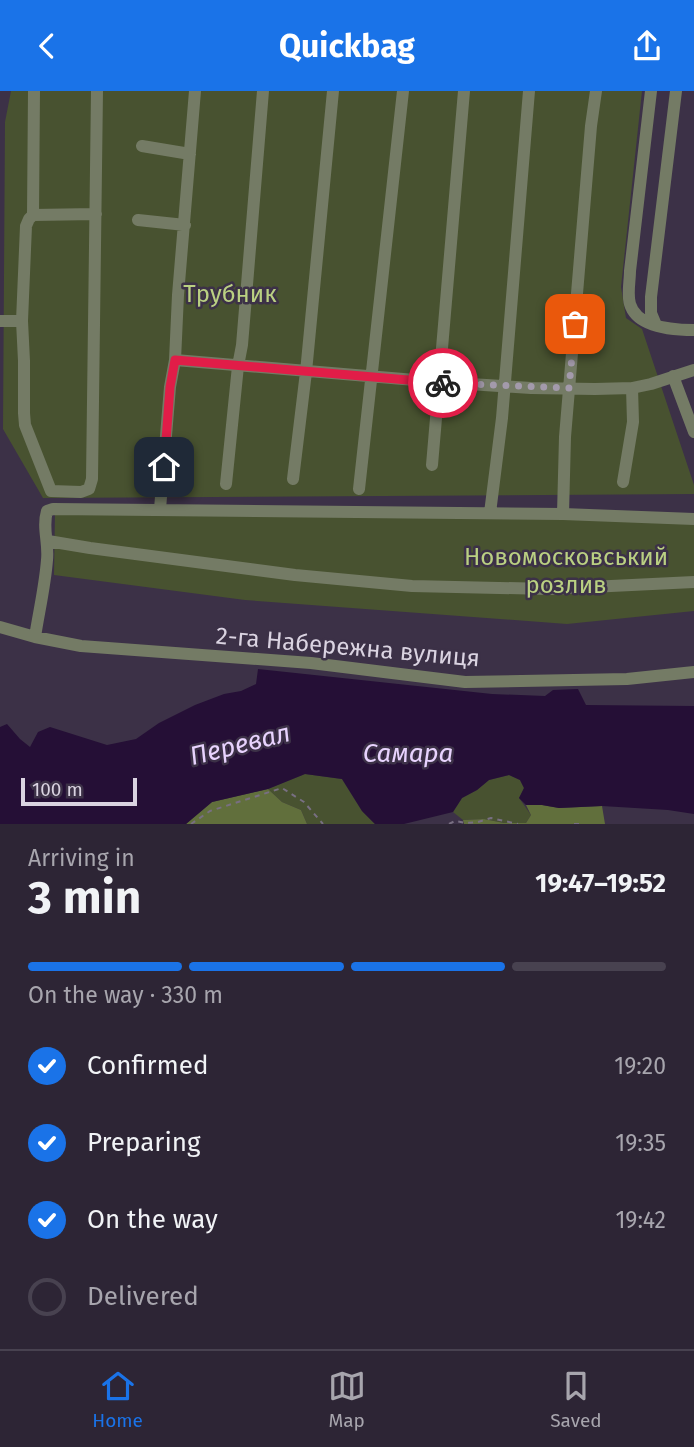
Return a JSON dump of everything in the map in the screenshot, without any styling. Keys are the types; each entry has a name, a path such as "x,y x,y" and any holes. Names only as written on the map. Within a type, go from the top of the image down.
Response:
{"street":[{"path":"34,91 33,215 26,226 22,321 25,425 51,491 86,491 92,485 97,91"},
{"path":"160,509 170,387 175,360 195,91"},
{"path":"226,484 243,332 263,91"},
{"path":"292,479 306,372 333,91"},
{"path":"359,489 403,91"},
{"path":"432,465 464,91"},
{"path":"490,513 502,418 529,91"},
{"path":"563,514 565,437 596,91"},
{"path":"651,91 629,292 630,305 644,321 674,329 694,330"},
{"path":"656,325 651,313 651,297 676,91"},
{"path":"142,146 190,154"},
{"path":"33,215 96,215"},
{"path":"138,220 185,225"},
{"path":"0,321 22,321"},
{"path":"175,360 439,382 569,388 632,389 694,370"},
{"path":"673,376 694,432"},
{"path":"623,482 633,422 632,389"},
{"path":"35,637 47,559 48,541 44,523 50,509 563,514 694,519"},
{"path":"48,541 273,572 412,586 549,589 694,582"},
{"name":"2-га Набережна вулиця","path":"0,627 81,646 311,663 465,681 627,678 694,672"}],"path":[{"path":"191,824 209,811 282,788 304,802 323,824"},
{"path":"449,824 455,821 478,822 491,818 518,824"},
{"path":"574,824 583,824"}],"green space":[{"name":"Трубник","path":"11,91 642,91 621,287 626,318 642,329 694,485 694,494 43,498 3,429 5,122"},
{"name":"Новомосковський розлив","path":"55,512 694,520 694,611 567,624 245,600 54,575"},
{"path":"305,774 342,779 362,811 375,824 307,824 301,810 282,802 268,789"},
{"path":"509,775 520,780 524,788 519,798 531,815 526,823 463,820 453,812 462,798 489,780"},
{"path":"268,789 282,802 301,810 307,824 186,824 212,802"},
{"path":"526,805 559,808 602,806 605,824 464,824 463,820 484,819 526,823 531,815"}],"water":[{"name":"Самара","path":"258,669 492,694 545,696 553,690 578,689 586,705 694,706 694,814 602,806 559,808 526,805 519,798 524,788 520,780 509,775 489,780 462,798 453,812 404,824 375,824 362,811 342,779 305,774 268,789 212,802 186,824 0,824 0,727 7,724 30,747 38,732 50,727 107,745 136,739 159,723 195,705 256,684"}],"way so far":[{"path":"443,383 569,388 575,324"}],"route":[{"path":"164,467 170,387 175,360 443,383"}],"water label":[{"name":"Перевал","path":"240,744"}]}
